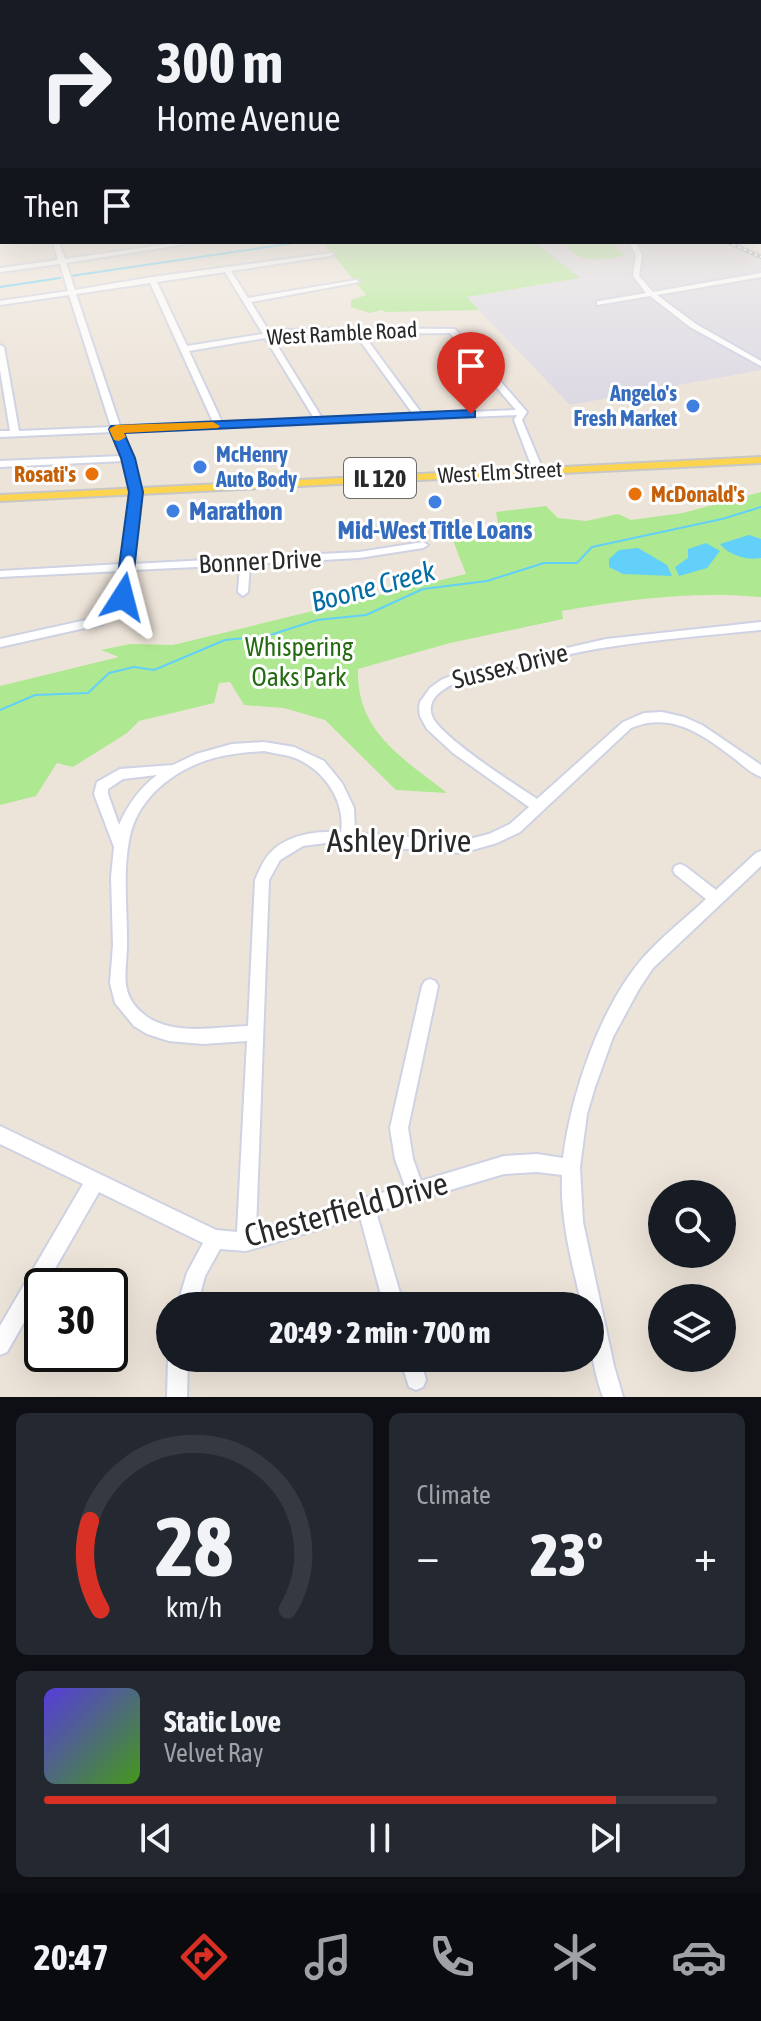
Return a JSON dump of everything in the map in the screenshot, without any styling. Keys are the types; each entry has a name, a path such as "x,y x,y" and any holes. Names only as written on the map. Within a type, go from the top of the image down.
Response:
{"main road":[{"name":"West Elm Street","path":"0,498 761,460"}],"street":[{"path":"0,270 33,265"},
{"path":"0,643 99,621 123,597 128,568 136,492 128,458 63,265"},
{"path":"0,303 253,265"},
{"path":"638,265 636,276 652,295 715,340 761,364"},
{"path":"227,269 320,421"},
{"path":"600,303 761,275"},
{"path":"152,279 219,425"},
{"path":"248,300 356,282"},
{"path":"356,330 419,416"},
{"name":"West Ramble Road","path":"184,349 268,335 356,330 452,331 523,412"},
{"path":"0,347 15,433"},
{"path":"0,434 523,412"},
{"path":"523,412 518,420 538,470"},
{"path":"0,464 128,458"},
{"name":"Bonner Drive","path":"0,574 359,555 423,545"},
{"path":"243,592 245,562"},
{"name":"Sussex Drive","path":"537,806 439,735 426,717 426,701 437,686 458,677 606,643 761,626"},
{"name":"Ashley Drive","path":"246,1242 262,880 275,856 300,841 326,837 462,847 492,839 515,828 627,725 649,716 669,717 690,724 761,772"},
{"path":"254,1033 166,1035 136,1020 119,995 121,847 126,824 136,804 156,780 174,769 211,754 249,747 284,748 308,756 329,771 350,811 347,839"},
{"path":"121,847 101,794 102,786 120,774 174,769"},
{"path":"613,1397 577,1233 571,1168 585,1096 608,1027 648,963 761,857"},
{"path":"680,870 716,899"},
{"path":"415,1190 404,1159 399,1128 430,986"},
{"name":"Chesterfield Drive","path":"0,1135 215,1239 246,1242 504,1165 537,1163 571,1168"},
{"path":"0,1345 95,1181"},
{"path":"366,1208 390,1292"},
{"path":"191,1292 196,1273 215,1239"},
{"path":"177,1397 178,1372"},
{"path":"414,1372 416,1380"}],"shaded area":[{"path":"563,265 761,265 761,370 570,405 466,297 579,278"}],"green space":[{"path":"342,265 564,265 580,278 467,297 479,310 382,310 370,313 351,307 351,300 366,295"},
{"name":"Whispering Oaks Park","path":"761,492 761,597 661,597 562,611 563,619 450,643 358,669 359,691 374,727 399,755 447,793 396,790 325,720 284,708 244,705 230,682 219,683 214,703 139,721 127,733 73,767 57,763 36,796 0,805 0,686 119,657 101,650 130,644 173,645 466,574 445,520 451,518 467,528 499,528 496,512 546,506 558,518 586,521 618,514 631,520 683,513"}],"water":[{"path":"749,535 761,539 761,558 739,556 720,544"},
{"path":"706,543 720,551 707,568 679,576 675,567 688,558 688,549"},
{"path":"638,548 667,565 672,576 623,574 609,567 609,559 619,550"}],"waterway":[{"path":"71,276 144,265"},
{"path":"0,287 60,278"},
{"name":"Boone Creek","path":"0,710 35,695 88,693 109,673 134,667 154,670 225,640 267,636 317,620 366,615 423,589 487,581 544,563 577,563 592,547 722,519 761,507"}],"slow traffic":[{"path":"119,437 116,429 213,426"}],"place":[{"name":"Angelo's Fresh Market","path":"693,406"},
{"name":"McHenry Auto Body","path":"200,467"},
{"name":"Rosati's","path":"92,474"},
{"name":"McDonald's","path":"635,494"},
{"name":"Mid-West Title Loans","path":"435,502"},
{"name":"Marathon","path":"173,511"}],"route":[{"path":"123,597 136,492 128,458 116,429 471,414"}]}
